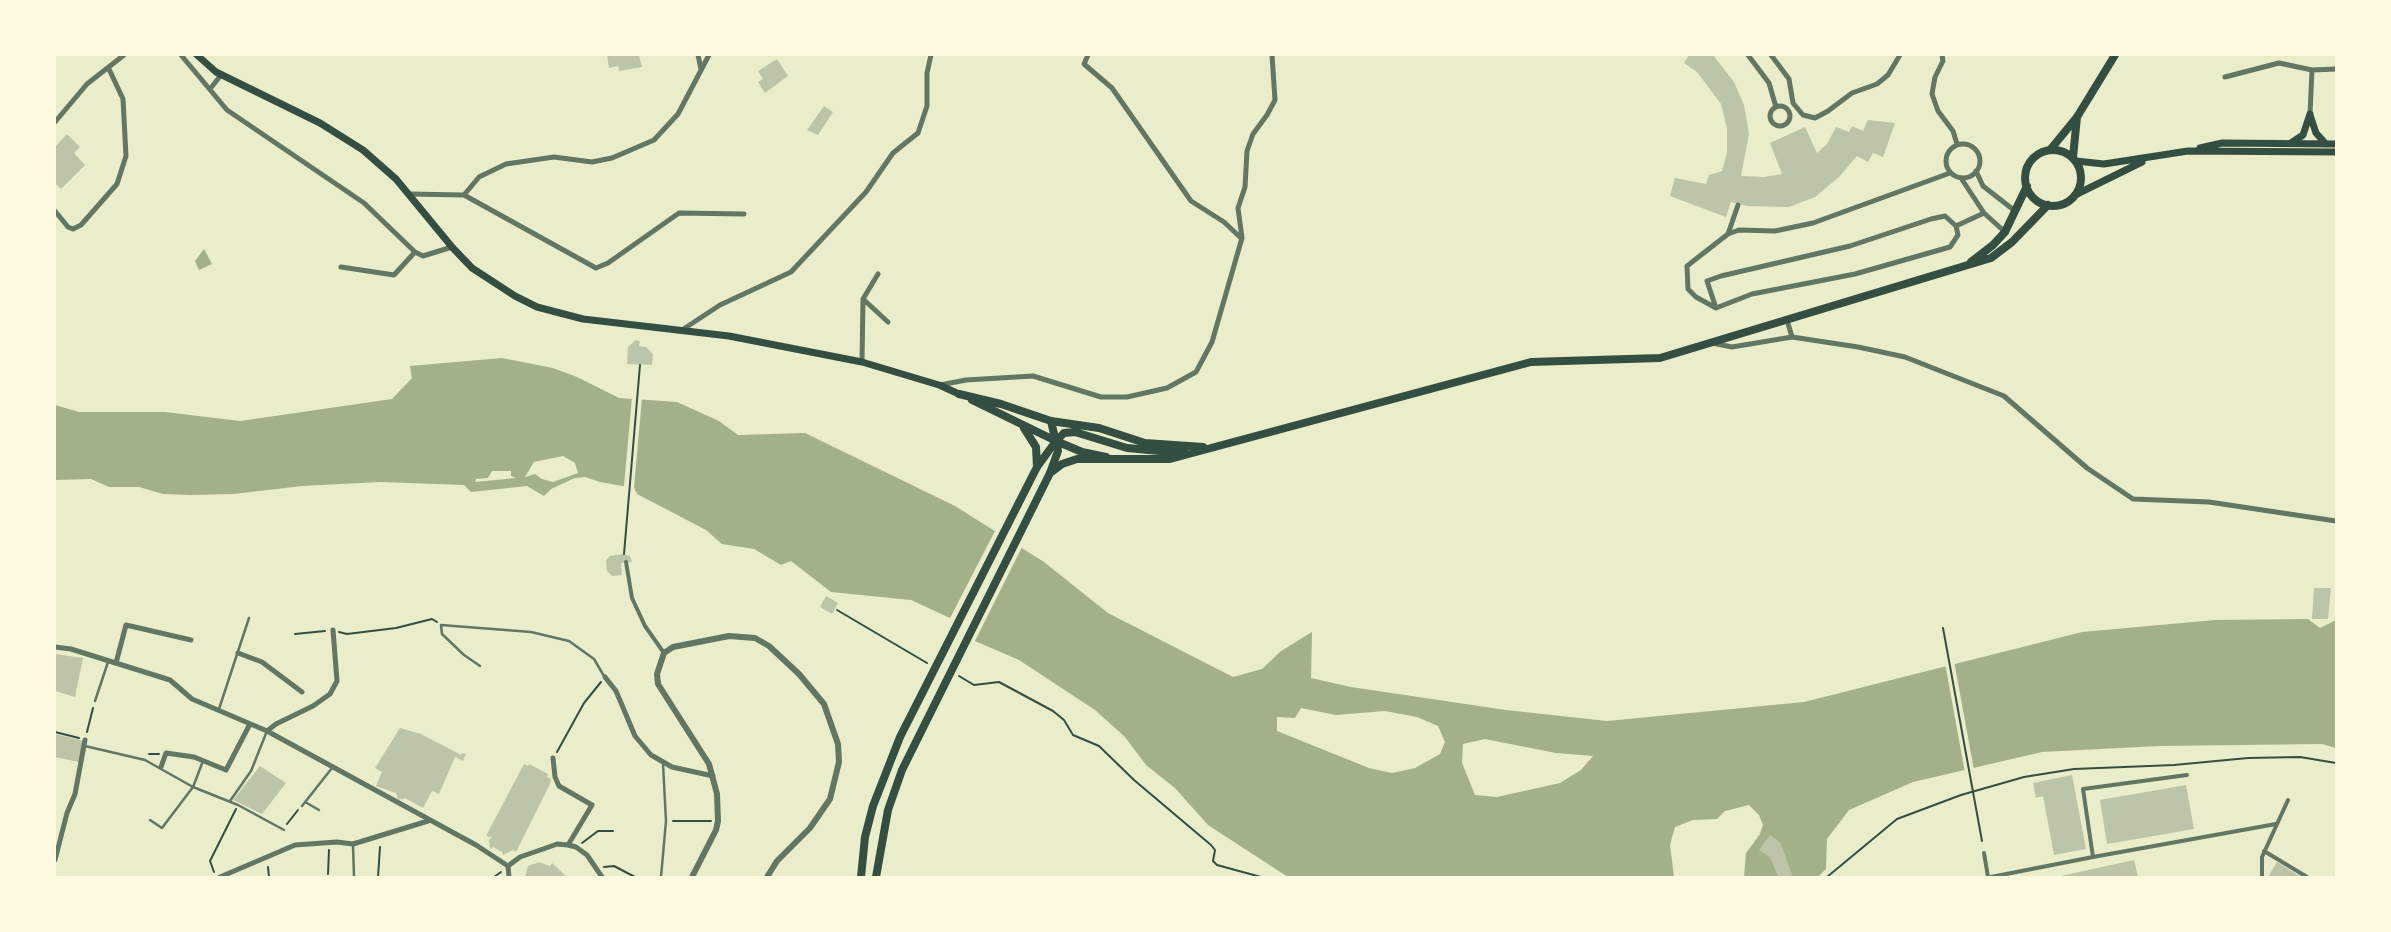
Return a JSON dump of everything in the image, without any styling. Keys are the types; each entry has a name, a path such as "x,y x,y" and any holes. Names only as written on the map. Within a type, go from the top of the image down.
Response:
{"main road":[{"path":"197,55 205,64 221,75 343,136 378,161 409,194 452,247 484,277 514,296 537,307 583,319 729,336 862,362 939,385 1082,452 1121,460"},
{"path":"2050,150 2077,116 2115,55"},
{"path":"2289,144 2303,135 2310,114"},
{"path":"2310,114 2316,133 2326,144"},
{"path":"2075,195 2081,182 2081,174 2074,159 2077,116"},
{"path":"1969,264 2004,232 2026,186 2026,170 2030,163 2042,152 2058,150 2074,159 2104,164 2147,159 2222,143 2336,144"},
{"path":"2188,151 2336,152"},
{"path":"2026,186 2035,199 2048,205 2063,204 2075,195 2147,159"},
{"path":"1050,473 1069,461 1170,459 1531,362 1660,358 1991,258 2012,242 2048,205"},
{"path":"959,394 1001,404 1051,421 1099,428 1145,443 1211,447"},
{"path":"876,877 879,854 895,789 932,707 1050,473 1058,451 1051,421"},
{"path":"1023,426 1036,447 1037,466"},
{"path":"860,877 866,837 878,791 900,737 1037,466 1056,441 1064,433 1075,432 1128,448 1148,451 1170,452 1211,447"}],"street":[{"path":"55,122 87,84 109,69 124,55"},
{"path":"181,55 227,110 364,203 415,252 423,256 452,247"},
{"path":"698,55 701,69"},
{"path":"464,195 479,176 506,164 554,157 592,162 612,158 654,140 678,114 709,55"},
{"path":"682,330 720,305 791,272 866,192 893,153 918,133 927,106 927,73 931,55"},
{"path":"1088,55 1084,64 1112,88 1191,201 1224,222 1242,238"},
{"path":"939,385 966,380 1033,376 1101,397 1127,397 1167,388 1196,372 1212,342 1242,238 1238,208 1245,187 1247,151 1253,134 1268,115 1275,100 1272,55"},
{"path":"1748,55 1769,83 1776,107"},
{"path":"1770,55 1789,79 1793,103 1803,115 1815,118 1852,93 1877,84 1888,75 1900,55"},
{"path":"1942,55 1943,61 1935,77 1932,94 1938,111 1953,131 1957,144"},
{"path":"2225,77 2279,64 2312,70 2336,69"},
{"path":"55,212 68,227 73,229 81,225 117,184 126,156 123,99 109,69"},
{"path":"2310,114 2312,70"},
{"path":"210,89 221,75"},
{"path":"1961,178 1967,177 1976,171 1980,161 1977,151 1968,144 1957,144 1948,151 1946,157 1947,168 1950,173 1961,178 1984,213 2004,232"},
{"path":"1976,171 1983,186 2015,210"},
{"path":"1716,308 1707,281 1721,276 1850,246 1931,219 1945,216 1956,226 1958,235 1950,247 1856,274 1752,294 1716,308 1696,298 1688,289 1687,266 1728,234 1739,230 1775,231 1813,223 1950,173"},
{"path":"409,194 464,195 596,268 608,263 679,213 744,214"},
{"path":"1728,234 1738,205"},
{"path":"1956,226 1984,213"},
{"path":"341,267 394,275 415,252"},
{"path":"862,362 863,299 878,274"},
{"path":"863,299 888,322"},
{"path":"1787,320 1792,337"},
{"path":"1711,343 1732,347 1792,337 1858,347 1905,357 2004,396 2087,468 2133,499 2209,502 2336,521"},
{"path":"626,562 632,598 645,626 664,653"},
{"path":"116,663 126,625 191,640"},
{"path":"267,731 276,724 313,706 330,694 337,681 333,630"},
{"path":"692,877 718,822 717,794 709,764 658,684 657,674 664,653 673,647 729,636 755,638 769,646 780,656 814,690 824,704 838,744 838,769 830,799 810,828 777,861 767,877"},
{"path":"55,646 71,649 170,680 192,699 267,731 428,822 476,846 508,866"},
{"path":"238,653 262,662 302,692"},
{"path":"605,677 616,691 635,736 652,755 672,768 713,776"},
{"path":"163,768 166,753 194,757 226,770 250,724"},
{"path":"55,860 67,812 75,794 85,743"},
{"path":"554,758 555,777 559,786 592,805 568,845"},
{"path":"2093,857 2083,789 2187,774"},
{"path":"2262,877 2264,851 2288,800"},
{"path":"218,877 267,859 295,845 353,844 428,822"},
{"path":"1984,853 1990,877 2276,824"},
{"path":"508,866 520,858 557,844 568,845 576,847 597,867 602,877"},
{"path":"2264,851 2307,877"},
{"path":"879,854 880,877"},
{"path":"267,859 268,867"},
{"path":"508,866 509,877"},
{"path":"2021,871 2023,877"}],"lane":[{"path":"219,709 249,618"},
{"path":"480,666 464,655 442,634 441,625 531,632 569,641 594,660 605,677"},
{"path":"95,700 108,662"},
{"path":"230,802 251,771 267,731"},
{"path":"85,743 163,768 193,787 238,805 283,830"},
{"path":"150,820 162,828 193,787 202,761"},
{"path":"661,877 666,821 663,762"},
{"path":"302,806 332,768"},
{"path":"305,802 319,810"},
{"path":"353,844 354,877"}],"path":[{"path":"624,554 640,365"},
{"path":"837,610 933,666"},
{"path":"295,634 333,630 347,634 396,628 432,619 441,625"},
{"path":"1944,628 1982,841"},
{"path":"956,675 974,686 999,682 1053,711 1064,720 1073,735 1098,746 1134,780 1211,845 1215,850 1213,862 1217,865 1260,877"},
{"path":"554,758 584,703 605,677"},
{"path":"55,732 85,743 95,700"},
{"path":"1827,877 1898,820 1961,795 2024,777 2074,770 2248,758 2300,757 2336,763"},
{"path":"218,877 210,861 238,805"},
{"path":"283,830 302,806"},
{"path":"666,821 710,821"},
{"path":"576,847 598,831 613,831"},
{"path":"328,843 330,862 328,874"},
{"path":"378,877 380,847"},
{"path":"597,867 614,866 635,877 641,877"},
{"path":"268,867 269,877"}],"shaded area":[{"path":"204,249 212,264 199,270 195,261"},
{"path":"502,358 553,368 577,377 619,398 677,402 719,421 738,435 805,433 955,506 1044,562 1108,613 1233,677 1262,669 1281,651 1312,632 1311,678 1351,687 1506,710 1607,721 1804,702 2082,632 2215,620 2308,619 2320,628 2336,620 2336,748 2322,744 2159,746 2042,752 1913,782 1849,810 1827,839 1826,869 1818,877 1744,877 1746,853 1760,834 1763,825 1759,815 1749,805 1725,811 1717,819 1693,820 1675,827 1670,845 1674,877 1288,877 1208,825 1175,788 1146,765 1125,737 1095,710 1019,660 975,641 950,618 911,600 831,592 791,561 781,565 754,549 722,544 706,530 637,494 634,488 600,482 585,477 575,478 551,489 544,496 527,486 471,492 464,485 380,482 302,486 234,494 190,495 163,494 139,487 109,487 91,479 55,480 55,405 79,412 165,412 240,421 392,399 412,378 410,366","holes":["563,456 575,463 578,473 553,482 542,479 535,474 525,477 534,462","492,471 511,471 511,476 516,478 475,482 476,479 488,478","1301,708 1336,715 1385,711 1417,717 1438,726 1445,742 1440,754 1415,768 1392,773 1369,768 1277,731 1277,717 1295,718","1485,739 1556,753 1593,756 1581,770 1560,783 1497,797 1475,795 1462,763 1463,744"]}],"pier":[{"path":"632,397 642,397 634,488 638,497 633,491 621,489 624,486"},
{"path":"996,529 1023,545 974,643 949,620"},
{"path":"1954,661 1974,770 1965,773 1945,663"}],"building":[{"path":"607,55 639,55 642,67 619,71 618,66 609,68"},
{"path":"1689,55 1713,55 1734,82 1744,105 1749,134 1741,176 1764,177 1782,174 1770,143 1805,127 1817,153 1827,144 1836,127 1849,132 1852,126 1863,131 1868,120 1895,123 1883,157 1873,153 1868,162 1857,156 1839,177 1815,197 1789,207 1747,206 1731,202 1726,217 1670,196 1675,178 1706,184 1709,175 1722,171 1727,153 1727,128 1721,104 1697,72 1684,63"},
{"path":"777,59 788,76 765,93 758,82 763,79 758,71"},
{"path":"824,106 833,112 818,135 807,130"},
{"path":"67,134 80,147 74,153 85,165 61,189 55,183 55,147"},
{"path":"636,340 640,341 639,346 646,347 653,354 652,365 627,364 628,347"},
{"path":"624,554 630,556 632,562 621,563 622,575 612,576 607,571 606,560 610,556"},
{"path":"2314,588 2331,588 2328,619 2312,619"},
{"path":"826,596 838,603 832,614 820,607"},
{"path":"55,654 83,658 75,697 55,691"},
{"path":"400,728 421,734 461,755 462,753 466,754 463,761 455,757 439,794 432,791 423,808 405,798 398,800 396,793 376,786 382,772 375,768"},
{"path":"55,734 84,741 79,762 55,757"},
{"path":"524,764 528,766 529,764 548,774 547,777 551,779 550,784 516,852 513,850 503,855 502,852 493,847 490,849 489,840 492,837 486,836"},
{"path":"260,766 286,783 262,814 233,800"},
{"path":"2072,775 2086,849 2054,855 2043,796 2036,798 2033,783"},
{"path":"2186,785 2194,829 2107,844 2100,800"},
{"path":"1770,835 1780,842 1793,877 1778,877 1770,857 1759,850"},
{"path":"2134,860 2138,877 2061,877 2061,876"},
{"path":"539,862 550,866 552,863 567,877 525,877 528,866"},
{"path":"2277,862 2301,877 2268,877"}]}
